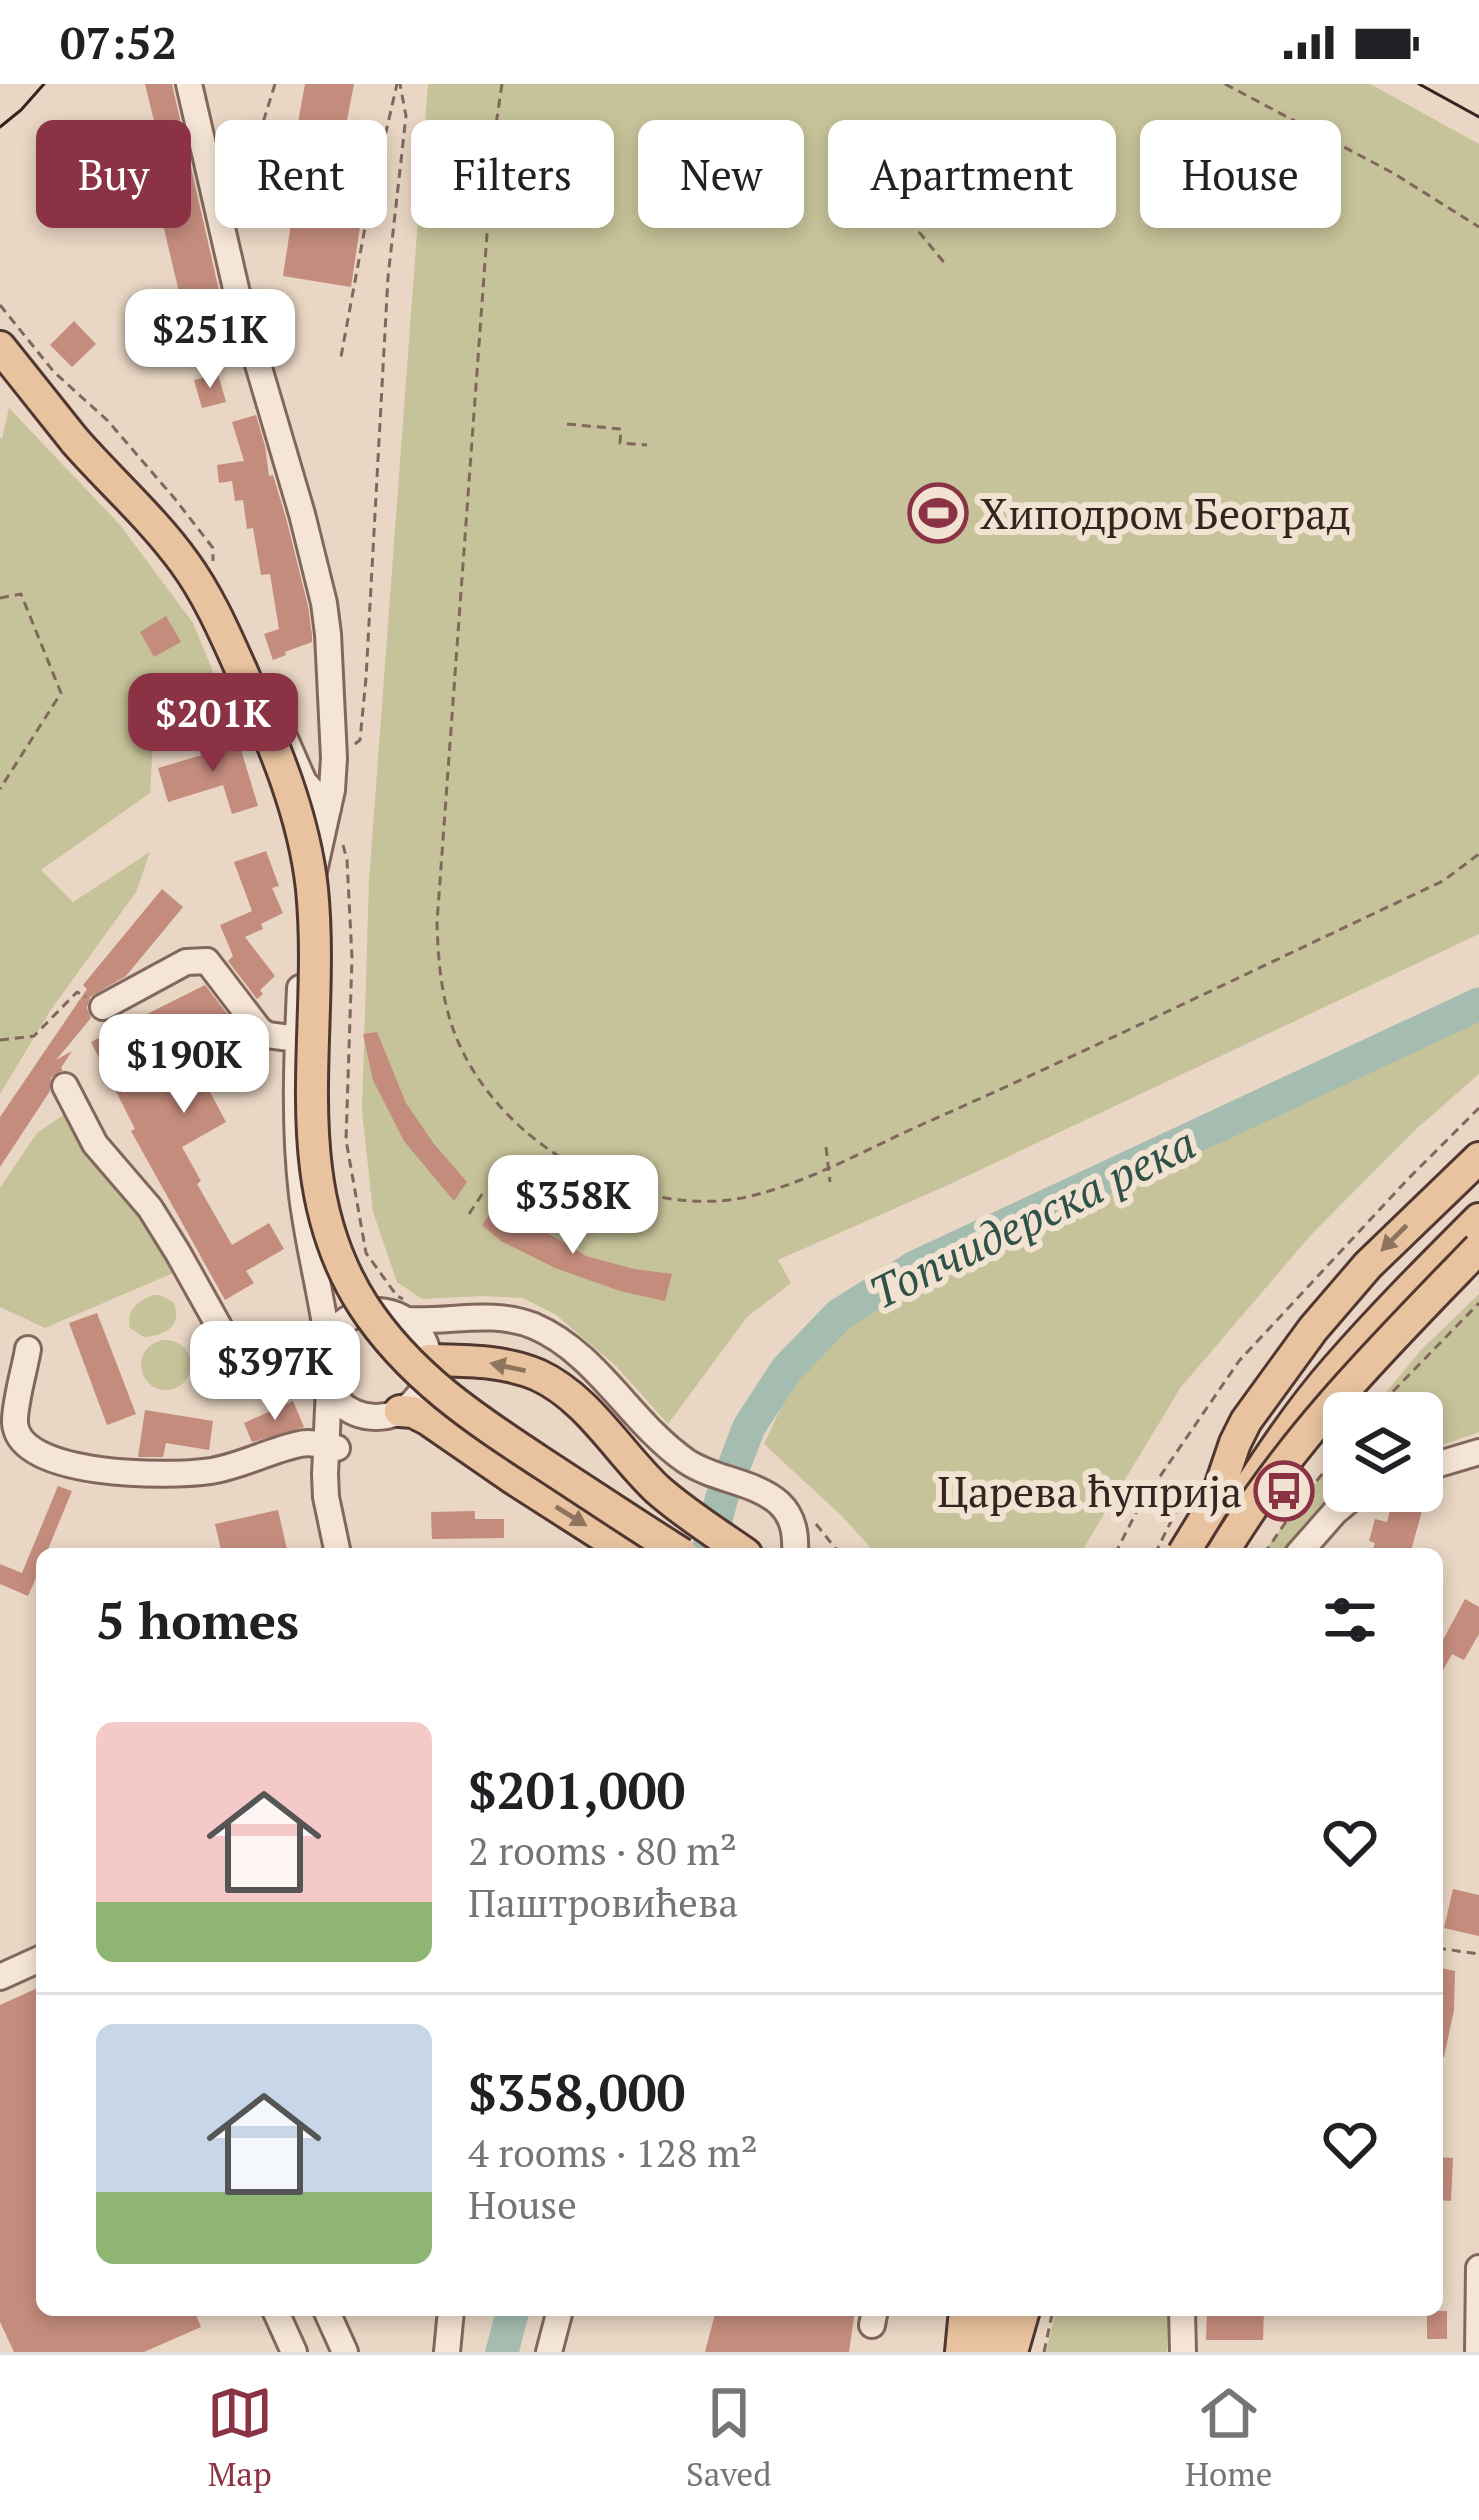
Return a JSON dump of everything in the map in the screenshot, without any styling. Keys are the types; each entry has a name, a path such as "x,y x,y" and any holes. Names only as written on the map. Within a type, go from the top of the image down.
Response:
{"main road":[{"path":"0,346 75,441 157,527 202,590 254,698 296,810 314,914 314,1162 327,1229 352,1286 381,1332 446,1397 673,1548"},
{"path":"1207,1548 1215,1502 1246,1421 1313,1329 1368,1265 1479,1158"},
{"path":"1215,1502 1346,1338 1479,1202"},
{"path":"1209,1548 1334,1371 1479,1219"},
{"path":"1210,1548 1315,1422 1479,1248"},
{"path":"427,1352 511,1366 554,1384 577,1402 656,1488 737,1548"},
{"path":"386,1414 427,1419 622,1548"},
{"path":"962,2352 965,2316"},
{"path":"987,2352 993,2316"},
{"path":"1012,2352 1022,2316"}],"street":[{"path":"189,84 237,293 302,514 328,634 334,758 321,850 308,900 298,1039 298,1143 326,1349 326,1497 337,1548"},
{"path":"213,580 304,782 328,808"},
{"path":"103,1007 186,962 207,961 259,1029 267,1035 298,1039"},
{"path":"64,1086 95,1144 150,1208 236,1355 261,1361 326,1349 346,1321 372,1312 408,1311 438,1321 504,1318 539,1328 588,1366 670,1449 707,1474 772,1498 794,1527 795,1548"},
{"path":"308,1233 325,1276 372,1312"},
{"path":"329,1454 421,1392 428,1375 427,1352 408,1311"},
{"path":"427,1352 458,1318"},
{"path":"28,1349 15,1424 22,1442 53,1461 141,1474 188,1473 213,1471 303,1443 329,1454"},
{"path":"329,1388 347,1408 386,1414"},
{"path":"1443,1463 1479,1452"},
{"path":"1310,1548 1335,1512"},
{"path":"0,1977 36,1961"},
{"path":"1478,2352 1479,2268"},
{"path":"278,2316 294,2352"},
{"path":"329,2316 345,2352"},
{"path":"448,2352 451,2316"},
{"path":"549,2352 558,2316"},
{"path":"1182,2316 1183,2352"}],"path":[{"path":"264,120 275,84"},
{"path":"334,758 360,740 366,678 388,277 406,116 398,84"},
{"path":"387,129 398,84"},
{"path":"502,84 494,139 436,922 439,978 460,1045 487,1090 518,1125 573,1166 632,1191 675,1200 755,1196 951,1112 1443,881 1479,854"},
{"path":"1225,84 1393,173 1479,227"},
{"path":"340,362 365,228"},
{"path":"916,228 947,266"},
{"path":"0,304 54,372 108,421 213,548 213,580"},
{"path":"568,424 621,429 620,443 647,446"},
{"path":"0,598 21,594 61,693 0,789"},
{"path":"342,837 352,958 346,1141 366,1253 408,1311"},
{"path":"0,1040 34,1036 76,992 103,1007"},
{"path":"1118,1548 1139,1507 1239,1361 1479,1108"},
{"path":"826,1147 830,1182"},
{"path":"469,1214 483,1193"},
{"path":"1392,1392 1479,1303"},
{"path":"1268,1548 1323,1473"},
{"path":"1443,1949 1479,1954"},
{"path":"1044,2352 1052,2316"}],"shaded area":[{"name":"Хиподром Београд","path":"428,84 1370,84 1479,144 1479,934 948,1185 778,1260 791,1283 747,1317 668,1424 616,1366 555,1314 523,1298 422,1299 397,1282 373,1212 362,1111 369,881 417,228 614,228 614,120 425,120"},
{"path":"9,408 120,525 193,623 232,718 153,744 150,793 41,870 73,902 150,852 136,892 50,1011 0,1094 0,438"},
{"path":"1479,1013 1479,1074 1415,1130 1310,1236 1181,1387 1084,1548 871,1548 764,1444 811,1344 979,1246"},
{"path":"69,1111 180,1270 45,1328 0,1307 0,1188 37,1133"},
{"path":"1479,1294 1479,1432 1443,1445 1443,1392 1386,1392 1422,1349"},
{"path":"153,1295 173,1302 176,1317 165,1332 144,1337 130,1328 131,1311"},
{"path":"166,1340 184,1347 191,1365 184,1383 166,1390 148,1383 141,1365 148,1347"},
{"path":"222,1359 245,1369 252,1377 250,1389 228,1395 203,1391 200,1364"},
{"path":"1323,1473 1323,1512 1286,1548 1267,1548"},
{"path":"1055,2316 1168,2316 1167,2352 1046,2352"}],"building":[{"path":"145,84 172,84 180,120 154,120"},
{"path":"305,84 354,84 347,120 298,120"},
{"path":"191,168 225,334 204,339 200,324 172,331 166,309 182,305 164,228 191,228"},
{"path":"290,228 360,228 351,287 283,276"},
{"path":"74,321 96,344 72,367 50,345"},
{"path":"218,374 226,402 202,408 194,380"},
{"path":"256,415 269,476 273,475 286,518 312,635 312,642 273,660 264,634 279,629 270,574 261,575 243,500 235,501 232,481 219,483 217,465 244,461 232,422"},
{"path":"166,616 181,642 154,657 140,632"},
{"path":"236,733 258,806 232,814 223,785 168,802 158,768 212,752 209,741"},
{"path":"266,851 279,886 272,888 283,913 245,937 275,976 257,999 228,961 233,956 220,925 252,911 234,862"},
{"path":"162,889 183,907 126,976 90,997 91,1018 56,1060 72,1051 63,1070 51,1078 50,1091 0,1167 0,1117 87,989 83,985"},
{"path":"205,985 254,1053 203,1079 226,1122 182,1147 232,1245 269,1223 284,1249 246,1271 254,1283 225,1300 131,1131 135,1129 91,1042"},
{"path":"377,1032 406,1103 467,1182 454,1201 404,1141 373,1080 363,1034"},
{"path":"498,1203 586,1256 672,1274 665,1301 555,1268 501,1241 482,1225"},
{"path":"97,1313 136,1414 107,1425 69,1323"},
{"path":"293,1401 304,1427 252,1442 244,1423"},
{"path":"145,1410 213,1421 209,1450 166,1443 163,1457 138,1457"},
{"path":"58,1486 72,1491 48,1548 36,1548 36,1578 28,1596 0,1584 0,1564 22,1573"},
{"path":"278,1510 287,1548 221,1548 215,1524"},
{"path":"475,1511 475,1519 504,1519 504,1538 432,1539 431,1512"},
{"path":"1390,1512 1422,1512 1412,1548 1373,1548 1375,1543 1369,1541 1375,1519 1387,1522"},
{"path":"1465,1599 1479,1607 1479,1634 1464,1660 1452,1654 1443,1670 1443,1640"},
{"path":"1453,1889 1479,1895 1479,1936 1444,1928"},
{"path":"1443,1968 1455,1971 1454,2010 1444,2057"},
{"path":"36,1989 36,2316 196,2316 201,2327 144,2352 14,2352 0,2322 0,2005"},
{"path":"1443,2157 1453,2158 1451,2201 1443,2200"},
{"path":"1447,2311 1447,2339 1427,2339 1427,2316 1443,2316"},
{"path":"714,2316 854,2316 849,2352 705,2352"},
{"path":"1207,2316 1264,2316 1263,2340 1206,2340"}],"waterway":[{"name":"Топчидерска река","path":"709,1548 749,1427 786,1370 839,1315 915,1267 1479,1004"},
{"name":"Топчидерска река","path":"502,2352 511,2316"}],"tram line":[{"path":"0,127 44,84"},
{"path":"1419,84 1479,117"}],"place":[{"name":"Хиподром Београд","path":"938,513"},
{"name":"Царева ћуприја","path":"1284,1491"}]}
